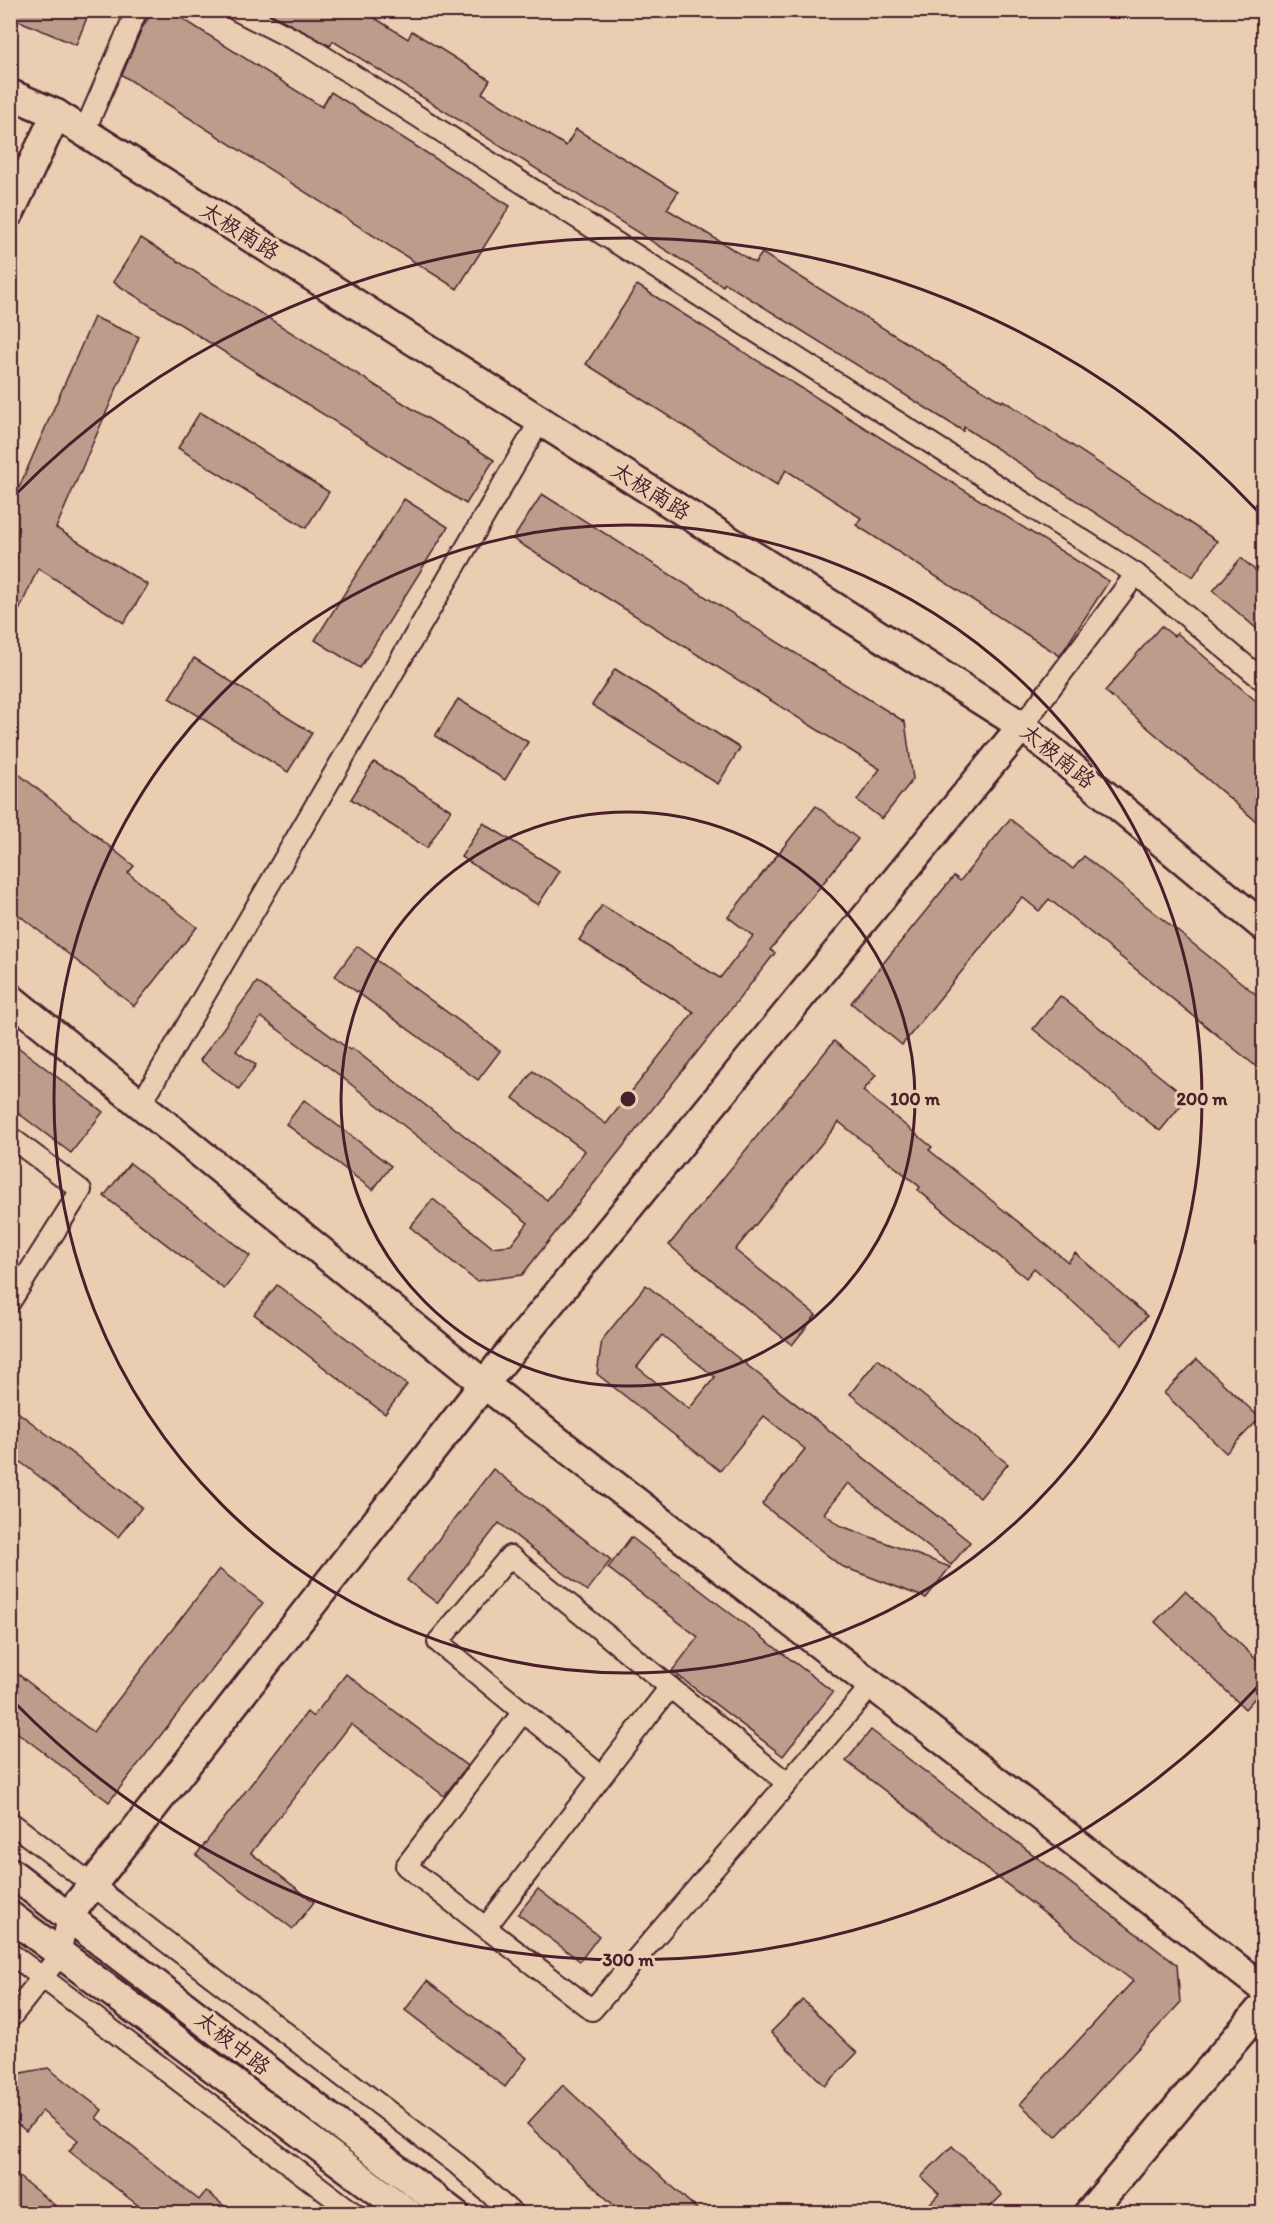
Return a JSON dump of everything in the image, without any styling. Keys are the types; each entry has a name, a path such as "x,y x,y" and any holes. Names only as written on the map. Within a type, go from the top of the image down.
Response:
{"street":[{"path":"84,132 137,10"},
{"path":"236,10 309,47 1136,574 1263,681"},
{"name":"太极南路","path":"10,94 56,114 1022,726 1263,927"},
{"path":"10,212 56,114"},
{"path":"141,1104 540,421"},
{"path":"10,2018 60,1954 68,1916 484,1384 1022,726 1136,574"},
{"path":"10,998 484,1384 1263,1989"},
{"path":"10,1137 81,1190 10,1302"},
{"path":"601,1776 438,1642 510,1556 787,1783"},
{"path":"523,1712 406,1866 592,2010 872,1685"},
{"path":"486,1928 670,1687"},
{"path":"10,1822 457,2164 513,2214"},
{"name":"太极中路","path":"10,1872 454,2214"},
{"name":"太极中路","path":"10,1916 409,2214"},
{"path":"10,1953 355,2214"},
{"path":"1088,2214 1263,2005"}],"building":[{"path":"10,10 90,10 76,45 10,17"},
{"path":"153,10 169,10 322,107 331,92 510,206 457,289 122,75 142,28"},
{"path":"264,10 349,10 358,16 362,10 408,39 412,31 490,80 482,93 566,146 576,129 678,192 667,209 755,263 762,253 1002,402 1003,400 1217,541 1193,577 964,427 963,431 725,283 723,286 333,41 330,46"},
{"path":"141,238 494,460 466,504 113,282"},
{"path":"637,285 1109,581 1060,656 856,525 861,518 786,470 777,485 586,364"},
{"path":"94,317 139,337 56,528 148,585 124,623 38,568 10,631 10,508"},
{"path":"200,412 329,492 306,528 178,448"},
{"path":"542,494 905,722 913,779 882,819 857,800 880,769 513,539"},
{"path":"404,499 448,527 360,668 315,640"},
{"path":"1241,558 1263,577 1263,634 1213,591"},
{"path":"1161,626 1174,636 1177,633 1263,707 1263,827 1105,691"},
{"path":"194,658 312,733 288,772 169,698"},
{"path":"615,669 740,748 718,784 592,705"},
{"path":"458,699 528,742 505,780 435,736"},
{"path":"374,762 451,810 427,848 351,799"},
{"path":"10,767 134,866 128,873 197,927 134,1006 10,908"},
{"path":"816,806 858,839 770,950 775,953 522,1275 476,1281 410,1227 433,1199 492,1247 511,1245 528,1223 334,1071 261,1017 236,1051 256,1065 239,1089 200,1060 257,982 350,1050 352,1048 547,1200 585,1151 513,1098 533,1071 606,1124 694,1012 579,940 602,905 720,978 753,936 728,917"},
{"path":"1010,819 1073,869 1084,856 1263,1000 1263,1072 1049,899 1039,911 1022,897 902,1045 851,1003 954,876 960,881"},
{"path":"483,823 560,871 538,905 461,857"},
{"path":"357,946 500,1051 478,1080 335,976"},
{"path":"1060,996 1187,1098 1160,1131 1033,1029"},
{"path":"10,1041 103,1112 71,1153 10,1107"},
{"path":"834,1041 876,1075 863,1091 932,1147 929,1150 1068,1262 1075,1253 1147,1316 1122,1345 1034,1268 1026,1278 918,1190 920,1187 839,1122 735,1250 816,1315 792,1345 669,1245"},
{"path":"304,1100 391,1166 373,1190 286,1124"},
{"path":"130,1163 250,1256 224,1289 104,1196"},
{"path":"277,1285 407,1385 385,1414 254,1314"},
{"path":"646,1285 970,1542 951,1565 848,1483 824,1513 839,1525 950,1567 926,1598 841,1566 762,1504 805,1449 764,1416 720,1471 597,1374 602,1340","holes":["662,1335 715,1377 689,1409 637,1367"]},
{"path":"878,1359 1008,1464 980,1498 850,1394"},
{"path":"1197,1359 1260,1418 1226,1453 1164,1393"},
{"path":"10,1406 142,1507 118,1537 10,1454"},
{"path":"493,1469 611,1560 587,1591 499,1523 437,1603 407,1580"},
{"path":"631,1537 833,1692 783,1756 672,1671 698,1637 608,1568"},
{"path":"219,1569 263,1603 109,1802 10,1727 10,1668 93,1732"},
{"path":"1185,1591 1263,1666 1263,1689 1245,1709 1155,1622"},
{"path":"346,1674 467,1766 444,1796 351,1724 251,1853 314,1902 293,1929 196,1855 307,1712 313,1717"},
{"path":"871,1730 1177,1965 1180,2003 1056,2137 1020,2104 1133,1981 846,1761"},
{"path":"538,1889 599,1936 580,1961 518,1914"},
{"path":"427,1981 527,2058 505,2087 405,2010"},
{"path":"803,2000 857,2053 825,2086 771,2032"},
{"path":"48,2068 102,2110 96,2118 199,2200 206,2191 234,2214 149,2214 69,2151 78,2140 42,2111 26,2131 10,2118 10,2086 21,2073"},
{"path":"563,2085 702,2214 623,2214 527,2124"},
{"path":"952,2146 1002,2195 983,2214 920,2214 939,2194 921,2177"},
{"path":"10,2170 66,2214 10,2214"}]}
